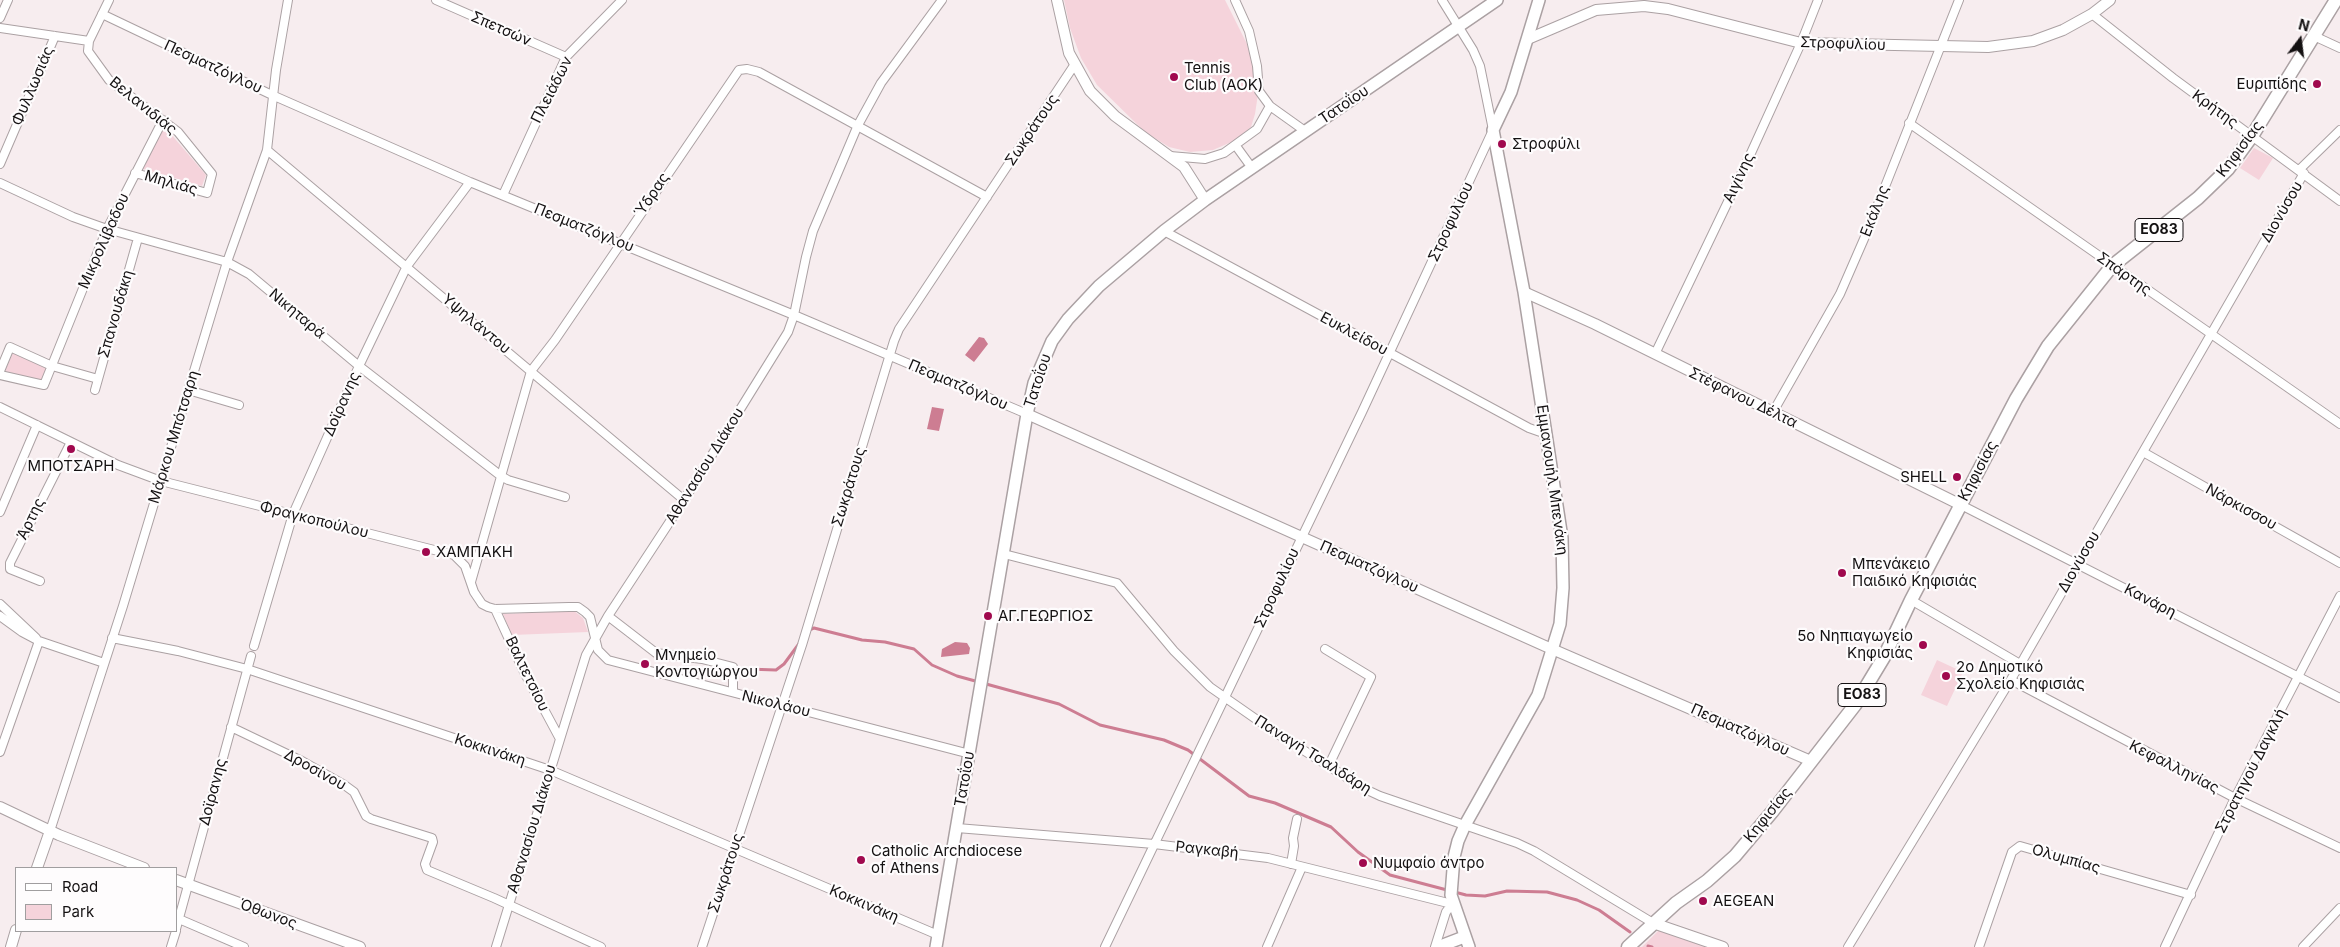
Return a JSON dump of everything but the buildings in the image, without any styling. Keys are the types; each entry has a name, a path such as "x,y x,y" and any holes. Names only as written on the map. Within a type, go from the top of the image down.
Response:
{"main road":[{"name":"Τατοΐου","path":"937,941 1027,414 1034,383 1046,352 1068,319 1099,286 1164,231 1205,200 1497,0"},
{"path":"1528,39 1539,0"},
{"name":"Κηφισίας","path":"1631,944 1735,856 1756,832 1868,686 2016,399 2041,358 2076,309 2112,266 2198,198 2228,169 2252,136 2336,0"},
{"name":"Στροφυλίου","path":"1494,130 1511,92 1528,39"},
{"name":"Εμμανουήλ Μπενάκη","path":"1466,942 1452,904 1450,886 1454,857 1465,825 1536,701 1554,650 1560,624 1563,562 1562,538 1524,292 1494,130"},
{"path":"1436,947 1466,942"}],"street":[{"path":"0,18 8,0"},
{"path":"0,28 89,41 109,0"},
{"name":"Μάρκου Μπότσαρη","path":"37,867 161,482 226,262 267,150 272,95 288,0"},
{"name":"Σπετσών","path":"436,0 447,2 566,57"},
{"name":"Πλειάδων","path":"503,195 566,57 622,0"},
{"name":"Αθανασίου Διάκου","path":"496,947 586,655 594,638 684,500 788,332 794,315 813,231 858,125 881,83 942,0"},
{"path":"1057,0 1064,38 1074,64 1097,100 1137,134 1184,167 1205,200"},
{"path":"1235,0 1249,31 1257,66 1259,91 1270,106 1305,132"},
{"name":"Εμμανουήλ Μπενάκη","path":"1442,0 1459,26 1480,66 1494,130"},
{"name":"Αιγίνης","path":"1655,354 1801,44 1818,0"},
{"name":"Εκάλης","path":"1773,412 1840,294 1867,232 1959,0"},
{"name":"Στροφυλίου","path":"1528,39 1596,10 1644,6 1675,11 1801,44 1988,47 2033,41 2063,30 2092,14 2110,0"},
{"name":"Πεσματζόγλου","path":"102,14 272,95 470,182 794,315 1027,414 1554,650 1811,761"},
{"name":"Κρήτης","path":"2092,14 2340,201"},
{"name":"Φυλλωσιάς","path":"0,164 55,36"},
{"path":"2314,36 2340,48"},
{"name":"Βελανιδιάς","path":"89,41 88,51 109,80 178,132 212,174 207,193"},
{"name":"Σωκράτους","path":"702,947 780,705 802,645 889,356 900,329 1074,64"},
{"name":"Ύδρας","path":"471,582 531,371 555,340 739,70 747,69 759,72 987,197"},
{"path":"1170,156 1205,159 1224,153 1257,129 1270,106"},
{"name":"Μικρολίβαδου","path":"0,373 44,385 107,229 163,120"},
{"name":"Σπάρτης","path":"1909,123 2340,424"},
{"name":"Στροφυλίου","path":"1106,947 1390,353 1494,130"},
{"name":"Διονύσου","path":"1848,947 2011,680 2212,335 2302,172 2340,130"},
{"path":"1236,146 1252,168"},
{"name":"Υψηλάντου","path":"267,150 408,266 684,500"},
{"name":"Μηλιάς","path":"135,173 207,193"},
{"name":"Νικηταρά","path":"0,182 58,212 107,229 226,262 250,274 359,366 501,476 508,480 565,497"},
{"name":"Δοϊρανης","path":"254,646 293,514 359,366 408,266 470,182"},
{"name":"Ευκλείδου","path":"1164,231 1529,428 1546,434"},
{"name":"Σπανουδάκη","path":"95,390 138,238"},
{"name":"Στέφανου Δέλτα","path":"1524,292 1595,324 1961,505"},
{"path":"0,373 10,347 52,366 98,379"},
{"path":"188,390 239,406"},
{"name":"Φραγκοπούλου","path":"0,406 123,467 161,482 454,555 465,566 482,604 495,609"},
{"path":"1,508 37,425"},
{"name":"Άρτης","path":"40,581 10,569 10,563 71,442"},
{"name":"Νάρκισσου","path":"2143,452 2340,563"},
{"name":"Κανάρη","path":"1961,505 2340,698"},
{"name":"Παναγή Τσαλδάρη","path":"1004,554 1117,583 1174,651 1225,699 1329,764 1365,789 1534,851 1649,927"},
{"name":"Στρατηγού Δαγκλή","path":"2165,947 2235,798 2340,596"},
{"path":"1911,600 2020,664"},
{"path":"0,604 39,641"},
{"path":"495,609 578,607 590,617 594,638"},
{"name":"Βαλτετσίου","path":"495,609 525,674 560,739"},
{"path":"0,616 22,632 39,641 104,662"},
{"path":"608,616 656,654 702,659 733,667 733,692"},
{"name":"Κοκκινάκη","path":"112,638 247,669 550,770 734,848 937,941"},
{"name":"Νικολάου","path":"594,638 598,650 608,660 970,754"},
{"path":"0,752 39,641"},
{"path":"1325,649 1371,677 1329,764"},
{"name":"Δοϊρανης","path":"178,923 251,656"},
{"name":"Κεφαλληνίας","path":"2011,680 2235,798 2340,848"},
{"name":"Δροσίνου","path":"231,727 302,761 343,784 354,792 366,816 371,819 432,838 425,864 427,870 601,947"},
{"path":"0,807 50,831 141,867"},
{"path":"1291,864 1297,819"},
{"name":"Ραγκαβή","path":"957,828 1154,844 1246,854 1452,904"},
{"name":"Ολυμπίας","path":"1979,947 2012,852 2020,846 2190,896"},
{"path":"1267,947 1302,867"},
{"name":"Όθωνος","path":"178,881 360,947"},
{"path":"1436,947 1446,912 1452,904"},
{"path":"2303,947 2340,908"},
{"path":"179,919 244,947"},
{"path":"1649,927 1723,947"},
{"path":"10,947 15,932"},
{"name":"Δοϊρανης","path":"172,947 176,932"}],"green space":[{"name":"Tennis Club (AOK)","path":"1064,0 1225,0 1247,44 1254,68 1258,94 1251,127 1236,140 1213,150 1190,152 1169,147 1145,132 1097,85 1081,58 1070,28"},
{"path":"164,126 206,175 202,186 140,168"},
{"path":"2254,148 2273,158 2259,180 2240,168"},
{"path":"13,353 48,368 43,381 4,373"},
{"path":"574,611 583,618 588,632 512,635 503,614"},
{"path":"1937,660 1963,672 1947,706 1921,695"},
{"path":"1659,930 1710,947 1642,947"}],"shaded area":[{"path":"979,337 984,338 988,344 974,362 965,355"},
{"path":"932,407 944,409 939,431 927,429"},
{"path":"955,642 967,643 970,648 969,654 941,657 942,649"}],"waterway":[{"path":"809,630 814,628 862,640 885,642 914,649 932,665 957,676 1059,704 1100,725 1164,740 1188,750 1249,796 1275,803 1331,827 1358,852 1390,875 1466,895 1485,896 1507,891 1547,892 1577,900 1599,910 1630,932"},
{"path":"747,669 776,670 784,664 801,641"},
{"path":"1648,946 1652,947"}],"place":[{"name":"Tennis Club (AOK)","path":"1174,77"},
{"name":"Ευριπίδης","path":"2317,84"},
{"name":"Στροφύλι","path":"1502,144"},
{"name":"ΜΠΟΤΣΑΡΗ","path":"71,449"},
{"name":"SHELL","path":"1957,477"},
{"name":"ΧΑΜΠΑΚΗ","path":"426,552"},
{"name":"Μπενάκειο Παιδικό Κηφισιάς","path":"1842,573"},
{"name":"ΑΓ.ΓΕΩΡΓΙΟΣ","path":"988,616"},
{"name":"5ο Νηπιαγωγείο Κηφισιάς","path":"1923,645"},
{"name":"Μνημείο Κοντογιώργου","path":"645,664"},
{"name":"2ο Δημοτικό Σχολείο Κηφισιάς","path":"1946,676"},
{"name":"Catholic Archdiocese of Athens","path":"861,860"},
{"name":"Νυμφαίο άντρο","path":"1363,863"},
{"name":"AEGEAN","path":"1703,901"}]}
